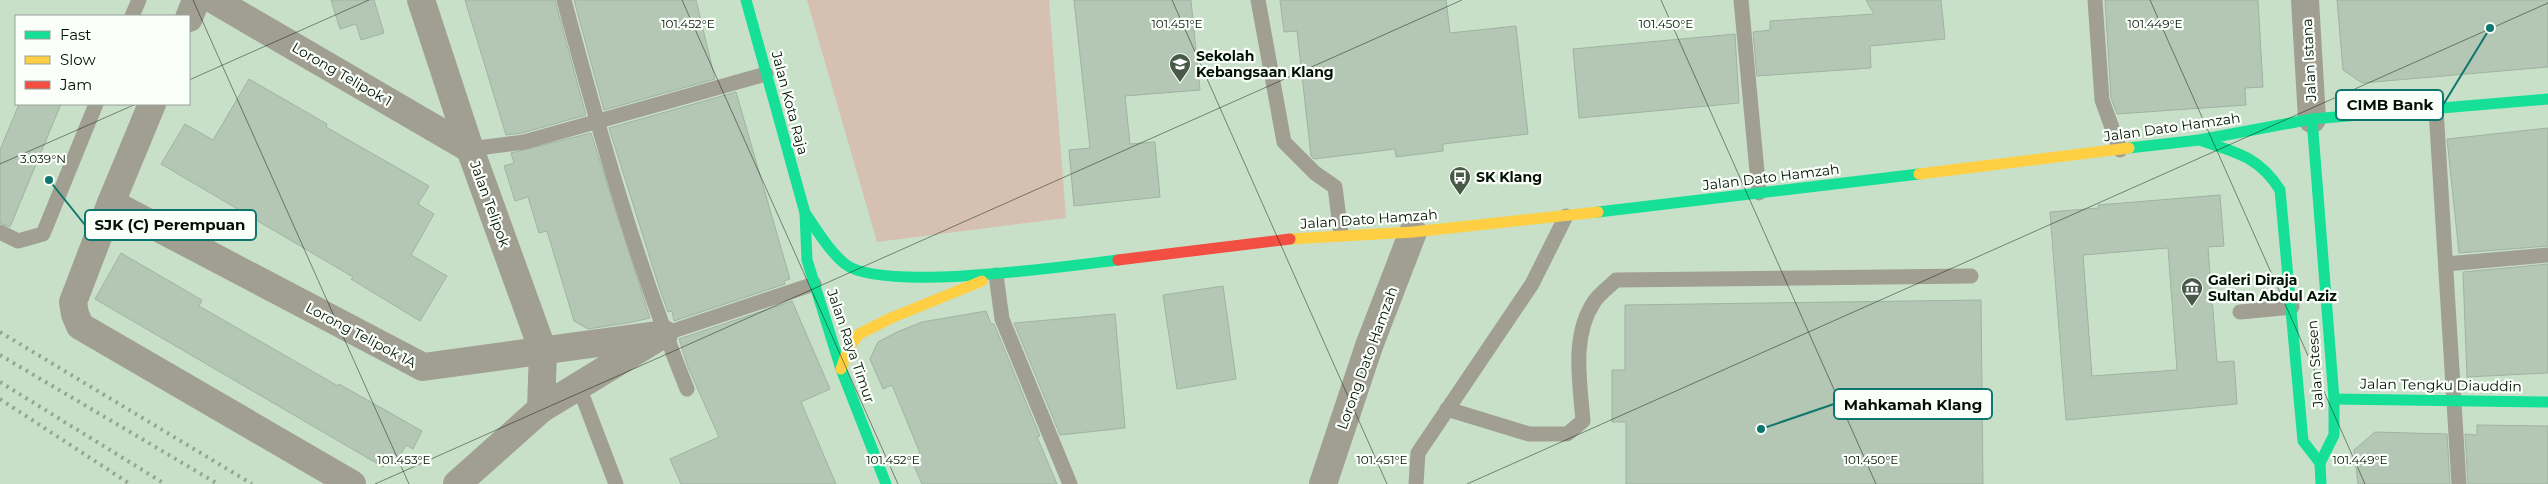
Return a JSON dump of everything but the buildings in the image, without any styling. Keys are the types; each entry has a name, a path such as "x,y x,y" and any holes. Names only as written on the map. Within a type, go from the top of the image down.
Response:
{"main road":[{"name":"Jalan Kota Raja","path":"746,0 805,213"},
{"name":"Jalan Dato Hamzah","path":"996,276 1341,234 1414,232 1566,216 2120,150 2199,140 2312,119 2548,99"},
{"name":"Jalan Stesen","path":"2312,119 2334,399 2334,435 2320,463 2321,484"},
{"path":"2199,140 2251,158 2271,173 2280,190 2303,441 2320,463"},
{"path":"805,213 846,265 879,276 996,276"},
{"name":"Jalan Raya Timur","path":"805,213 807,260 814,284 841,369 886,484"},
{"path":"841,369 848,349 860,334 996,276"},
{"name":"Jalan Tengku Diauddin","path":"2334,399 2548,402"}],"street":[{"path":"190,15 196,0"},
{"name":"Lorong Telipok 1","path":"214,0 470,149"},
{"name":"Jalan Telipok","path":"421,0 470,149 543,351 541,409"},
{"name":"Jalan Istana","path":"2306,0 2312,119"},
{"path":"152,105 110,203 73,302 74,314 80,326 352,484"},
{"name":"Lorong Telipok 1A","path":"110,203 423,367 664,334"},
{"name":"Lorong Dato Hamzah","path":"1323,484 1369,346 1414,232"},
{"path":"458,484 541,409 664,334"}],"lane":[{"path":"132,15 139,0"},
{"path":"564,0 596,120 664,334 687,389"},
{"path":"1258,0 1284,142 1315,173 1335,187 1341,234"},
{"path":"1740,0 1759,193"},
{"path":"2095,0 2102,100 2120,150"},
{"path":"470,149 524,142 596,120 766,74"},
{"path":"0,232 18,241 43,234 96,105"},
{"path":"2436,109 2455,400 2458,484"},
{"path":"1416,484 1418,454 1532,284 1566,216"},
{"path":"2446,264 2548,255"},
{"path":"996,276 1002,319 1070,484"},
{"path":"1447,409 1529,434 1567,434 1583,421 1579,364 1583,322 1595,301 1616,280 1971,276"},
{"path":"664,334 814,284"},
{"path":"2240,312 2292,307"},
{"path":"579,387 616,484"}],"shaded area":[{"path":"807,0 1049,0 1066,218 877,242"}],"railway":[{"path":"0,332 252,484"},
{"path":"0,355 218,484"},
{"path":"0,382 165,484"},
{"path":"0,399 130,484"}],"traffic: fast":[{"path":"746,0 805,213 807,260 841,369 886,484"},
{"path":"2129,148 2199,140 2312,119 2548,99"},
{"path":"2312,119 2334,399 2334,435 2320,463 2321,484"},
{"path":"2202,141 2237,153 2256,163 2280,190 2303,441 2320,463"},
{"path":"1598,212 1919,174"},
{"path":"805,213 839,259 845,264 865,272 896,276 934,277 1019,272 1118,260"},
{"path":"2334,399 2548,402"}],"traffic: slow":[{"path":"1919,174 2129,148"},
{"path":"1290,239 1413,232 1598,212"},
{"path":"841,369 848,349 859,334 891,318 982,281"}],"traffic: jam":[{"path":"1118,260 1290,239"}],"place":[{"name":"CIMB Bank","path":"2490,28"},
{"name":"Sekolah Kebangsaan Klang","path":"1180,83"},
{"name":"SJK (C) Perempuan","path":"49,180"},
{"name":"SK Klang","path":"1460,196"},
{"name":"Galeri Diraja Sultan Abdul Aziz","path":"2192,307"},
{"name":"Mahkamah Klang","path":"1761,429"}]}
